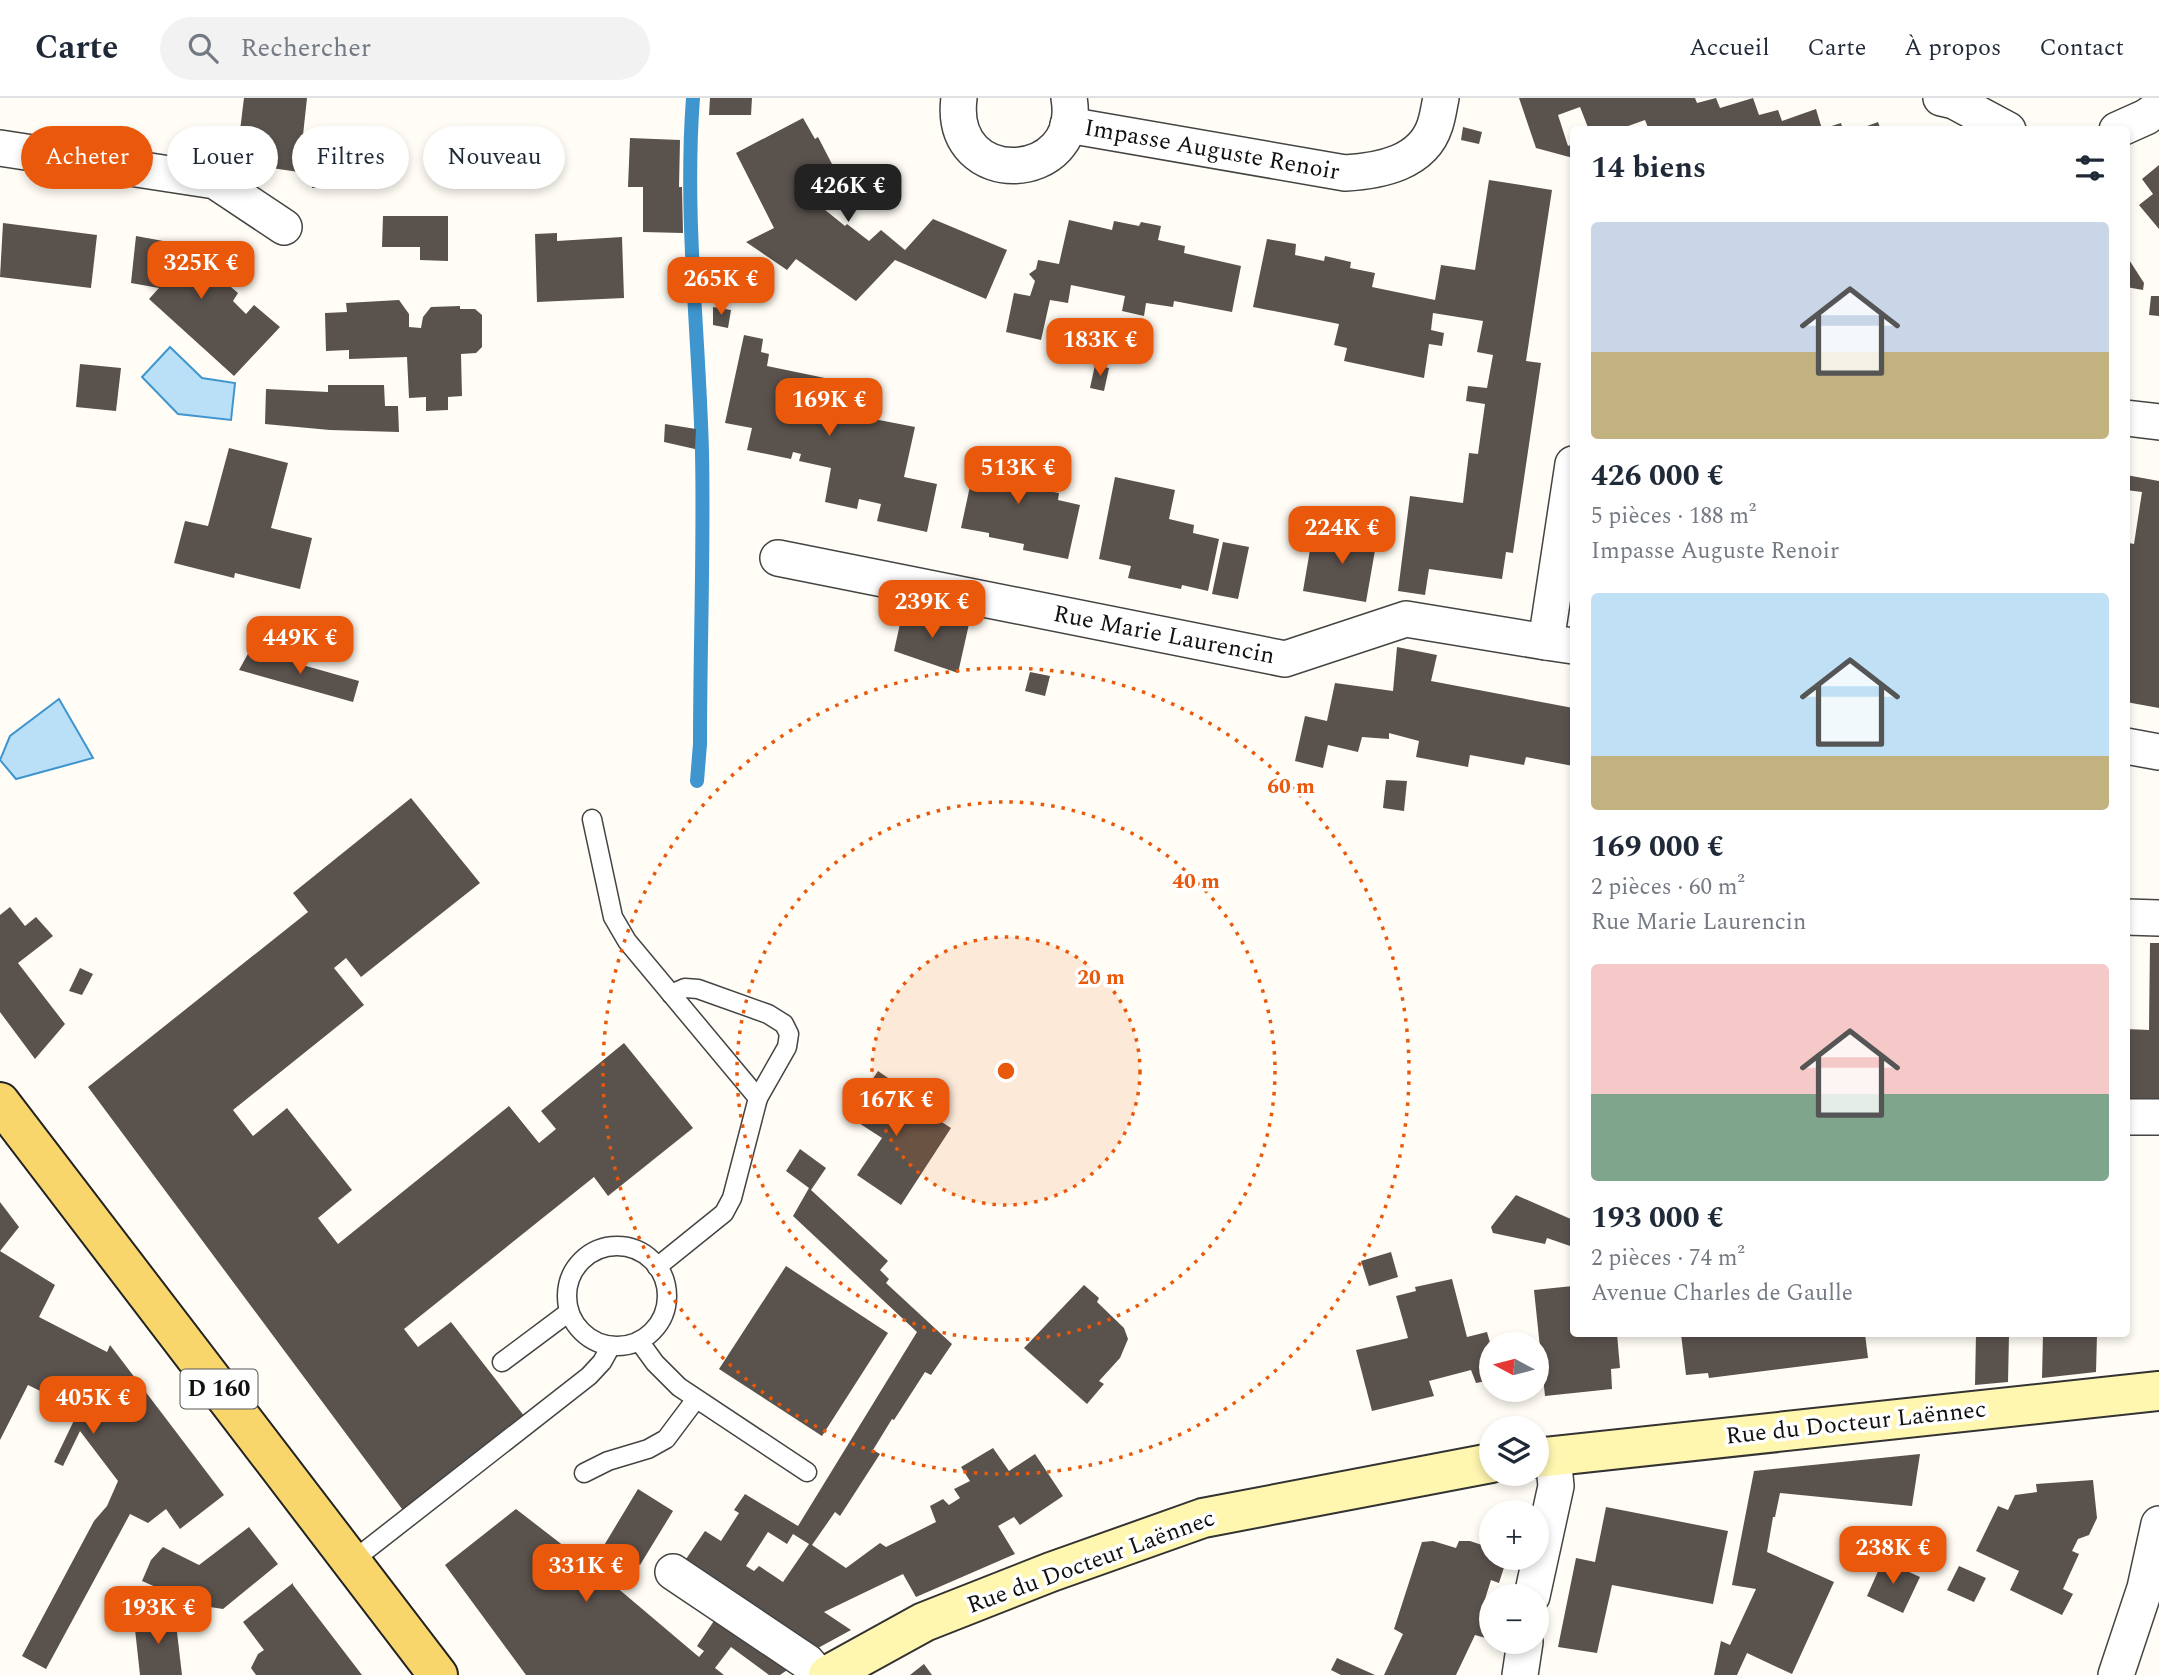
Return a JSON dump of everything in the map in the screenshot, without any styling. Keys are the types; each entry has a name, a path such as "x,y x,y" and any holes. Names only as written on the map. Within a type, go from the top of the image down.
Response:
{"main road":[{"name":"D 160","path":"0,1102 438,1675"}],"street":[{"path":"959,98 957,113 960,130 982,158 999,165 1017,167 1034,164 1049,155 1061,142 1069,112"},
{"name":"Impasse Auguste Renoir","path":"1069,112 1345,173 1373,172 1420,150 1434,127 1441,98"},
{"path":"1941,98 1954,101 2001,126"},
{"path":"2126,126 2159,108"},
{"path":"0,148 215,181 284,227"},
{"path":"2130,418 2159,422"},
{"name":"Rue Marie Laurencin","path":"778,558 1285,659 1406,619 1560,644 1570,506"},
{"path":"2130,747 2159,752"},
{"path":"2130,917 2159,918"},
{"path":"2130,1116 2159,1117"},
{"name":"Rue du Docteur Laënnec","path":"1549,1457 2159,1391"},
{"name":"Rue du Docteur Laënnec","path":"828,1675 924,1622 1051,1572 1203,1518 1479,1465"},
{"name":"Rue du Docteur Laënnec","path":"1535,1584 1556,1486 1549,1468"},
{"path":"2116,1675 2146,1588 2159,1524"},
{"path":"673,1572 807,1662 818,1675"},
{"path":"1520,1675 1523,1654"}],"lane":[{"path":"592,819 613,918 628,941 758,1098"},
{"path":"657,1267 723,1213 728,1205 740,1172 758,1098 788,1047 789,1034 784,1024 768,1014 698,989 685,988 671,994"},
{"path":"622,1246 648,1257 657,1267 667,1294 660,1322 651,1333 639,1341 611,1346 585,1335 575,1325 566,1298 573,1270 582,1259 594,1251 622,1246"},
{"path":"502,1362 569,1312"},
{"path":"639,1341 655,1363 679,1387 807,1472"},
{"path":"351,1562 589,1376 602,1362 611,1346"},
{"path":"584,1473 608,1461 648,1449 666,1439 696,1399"}],"water":[{"path":"170,347 202,378 235,383 231,420 178,414 142,377"},
{"path":"59,699 93,758 16,779 0,760 10,736"}],"building":[{"path":"244,98 307,98 304,126 292,126 292,171 278,169 278,126 241,126"},
{"path":"710,98 752,98 751,115 709,115"},
{"path":"1519,98 1695,98 1697,103 1716,98 1720,108 1753,98 1759,115 1778,110 1782,121 1816,109 1821,126 1647,126 1645,120 1628,126 1587,126 1580,107 1558,115 1568,146 1570,145 1570,157 1536,148"},
{"path":"803,118 815,139 818,137 846,191 819,205 869,241 881,230 905,250 933,219 1007,250 986,299 895,260 856,301 796,259 787,270 746,242 774,228 736,153"},
{"path":"1463,127 1482,132 1479,144 1461,140"},
{"path":"630,138 680,140 679,187 682,187 683,233 643,232 643,187 628,187"},
{"path":"2159,165 2159,229 2139,205 2153,194 2142,179"},
{"path":"1489,180 1552,190 1526,361 1541,363 1513,553 1506,552 1502,579 1429,569 1425,595 1398,591 1410,496 1463,503 1469,453 1478,454 1485,404 1466,401 1468,386 1487,388 1493,355 1477,352 1483,321 1433,313 1431,330 1444,333 1442,346 1429,344 1424,378 1344,361 1347,348 1334,345 1339,324 1253,307 1267,239 1296,244 1295,255 1324,261 1325,256 1351,262 1350,268 1375,273 1372,287 1435,300 1441,265 1475,270"},
{"path":"383,216 448,216 448,261 420,260 420,247 382,247"},
{"path":"1069,220 1112,230 1114,221 1139,226 1141,222 1161,226 1158,240 1185,246 1184,253 1241,266 1232,312 1174,301 1173,307 1146,303 1144,316 1122,311 1125,296 1071,285 1068,303 1050,300 1041,340 1006,332 1014,293 1030,296 1035,281 1029,274 1036,269 1038,260 1059,264"},
{"path":"3,223 97,235 91,288 0,277"},
{"path":"557,233 557,241 622,237 624,298 537,302 535,234"},
{"path":"136,236 196,247 199,244 215,261 210,269 238,293 233,301 246,314 254,305 280,327 234,376 149,299 159,288 131,283"},
{"path":"2130,261 2144,283 2143,290 2130,288"},
{"path":"2151,296 2159,296 2159,316 2149,315"},
{"path":"399,300 409,314 409,327 421,328 423,317 431,307 460,306 460,309 475,309 482,315 482,347 476,353 461,354 462,396 448,397 448,410 426,411 426,397 409,398 407,357 349,359 349,350 326,351 325,313 347,312 346,303"},
{"path":"713,307 731,310 728,328 713,325"},
{"path":"744,335 763,339 761,352 769,354 767,366 849,383 843,413 915,427 904,477 937,484 927,532 877,521 881,504 859,499 857,509 825,502 831,468 799,461 801,454 793,452 791,459 747,450 752,428 725,423"},
{"path":"80,364 121,368 116,411 76,407"},
{"path":"1095,365 1109,368 1104,391 1090,388"},
{"path":"328,385 384,385 385,406 398,406 399,432 330,430 265,424 266,389 328,392"},
{"path":"665,424 696,429 695,449 664,442"},
{"path":"229,448 288,463 271,528 312,538 300,589 235,573 234,578 174,563 185,521 208,526"},
{"path":"978,449 1040,460 1036,480 1043,490 1059,493 1058,500 1080,505 1068,559 1023,550 1024,544 961,528"},
{"path":"2130,476 2159,481 2159,708 2130,703 2130,543 2134,544 2142,492 2130,490"},
{"path":"1115,477 1175,490 1169,519 1194,525 1193,533 1219,539 1208,591 1182,585 1181,589 1128,578 1131,566 1099,559"},
{"path":"1351,528 1378,533 1366,602 1303,591 1312,538 1347,544"},
{"path":"1223,542 1249,547 1238,599 1212,594"},
{"path":"903,610 969,624 958,673 894,651"},
{"path":"1397,647 1437,655 1431,681 1570,707 1570,765 1526,757 1524,765 1470,755 1468,767 1416,757 1419,741 1389,733 1389,739 1362,737 1358,752 1328,745 1323,768 1295,761 1305,716 1327,721 1335,683 1393,691"},
{"path":"250,650 359,681 353,702 239,670"},
{"path":"1030,672 1050,676 1045,696 1025,691"},
{"path":"1386,780 1407,781 1404,811 1383,808"},
{"path":"411,798 480,883 361,977 346,958 334,968 364,1005 233,1110 253,1136 287,1108 352,1190 318,1218 338,1244 509,1106 539,1143 556,1129 541,1111 624,1043 693,1128 608,1196 594,1177 404,1329 418,1347 451,1322 525,1417 405,1513 88,1087 308,912 293,893"},
{"path":"10,907 25,926 36,917 53,936 18,963 65,1024 35,1059 0,1012 0,915"},
{"path":"2150,943 2159,943 2159,1113 2130,1112 2130,1029 2149,1030"},
{"path":"80,968 93,974 82,995 69,991"},
{"path":"878,1071 904,1089 900,1095 951,1128 901,1205 857,1175 882,1138 848,1116"},
{"path":"800,1149 826,1168 811,1190 888,1261 880,1270 889,1279 886,1283 952,1344 931,1375 925,1372 894,1420 892,1419 873,1450 880,1454 840,1516 835,1512 812,1545 846,1568 880,1543 886,1547 936,1522 930,1506 943,1499 949,1505 960,1498 954,1489 970,1481 961,1467 993,1448 1009,1471 1035,1454 1063,1496 1020,1525 1014,1517 998,1526 1015,1554 916,1597 903,1574 824,1612 851,1630 818,1648 808,1647 682,1565 705,1531 721,1541 739,1513 734,1510 745,1494 798,1526 917,1332 793,1216 809,1188 786,1171","holes":["768,1532 787,1544 793,1534 809,1544 783,1582 759,1566 754,1571 746,1566"]},
{"path":"1516,1195 1570,1219 1570,1246 1547,1238 1545,1244 1493,1233 1491,1227"},
{"path":"0,1202 19,1227 0,1251"},
{"path":"0,1251 55,1285 39,1317 107,1352 110,1345 224,1495 180,1529 166,1509 148,1523 130,1514 46,1669 22,1656 94,1521 107,1506 118,1481 80,1431 63,1466 54,1462 79,1410 28,1385 0,1440"},
{"path":"1391,1252 1398,1277 1369,1286 1361,1261"},
{"path":"786,1266 888,1333 822,1436 719,1369"},
{"path":"1452,1279 1467,1337 1479,1334 1479,1382 1476,1383 1471,1370 1429,1381 1434,1396 1372,1411 1356,1350 1408,1338 1396,1296 1416,1291 1415,1287"},
{"path":"1084,1285 1099,1298 1097,1302 1124,1328 1128,1339 1120,1358 1099,1381 1104,1384 1087,1404 1024,1348"},
{"path":"1570,1286 1570,1337 1617,1337 1620,1368 1611,1369 1612,1389 1549,1396 1549,1332 1538,1332 1534,1290"},
{"path":"1681,1337 1865,1337 1868,1358 1709,1378 1708,1373 1686,1375"},
{"path":"1976,1337 2009,1337 2008,1382 1975,1385"},
{"path":"2043,1337 2097,1337 2096,1372 2042,1378"},
{"path":"1920,1454 1912,1506 1780,1493 1767,1552 1834,1582 1792,1674 1747,1653 1737,1675 1714,1675 1721,1641 1730,1645 1756,1589 1732,1585 1754,1471"},
{"path":"2093,1480 2097,1518 2089,1535 2078,1539 2072,1551 2079,1554 2063,1589 2073,1594 2062,1615 2010,1590 2019,1571 1976,1551 1998,1506 2008,1510 2015,1495 2037,1492 2036,1484"},
{"path":"638,1489 673,1511 640,1565 624,1555 608,1580 699,1657 704,1651 697,1646 718,1615 793,1666 780,1675 769,1675 731,1647 715,1668 724,1675 526,1675 445,1565 516,1509 591,1567"},
{"path":"1606,1507 1728,1531 1713,1604 1612,1585 1597,1653 1558,1647 1576,1558 1595,1562"},
{"path":"249,1527 278,1564 223,1609 197,1605 142,1581 151,1560 163,1547 199,1565"},
{"path":"1433,1541 1456,1548 1459,1541 1479,1544 1479,1570 1503,1570 1499,1583 1491,1580 1490,1584 1479,1584 1479,1636 1475,1635 1456,1675 1384,1675 1403,1634 1394,1629 1422,1542"},
{"path":"1883,1560 1920,1577 1903,1613 1867,1596"},
{"path":"1959,1566 1986,1578 1974,1602 1947,1590"},
{"path":"293,1583 362,1675 256,1675 251,1668 258,1654 264,1650 243,1622"},
{"path":"175,1615 182,1675 140,1675 134,1620"},
{"path":"1337,1658 1375,1675 1341,1675 1331,1670"},
{"path":"924,1664 932,1675 910,1675"}],"waterway":[{"path":"693,98 691,231 702,488 700,744 697,781"}]}
